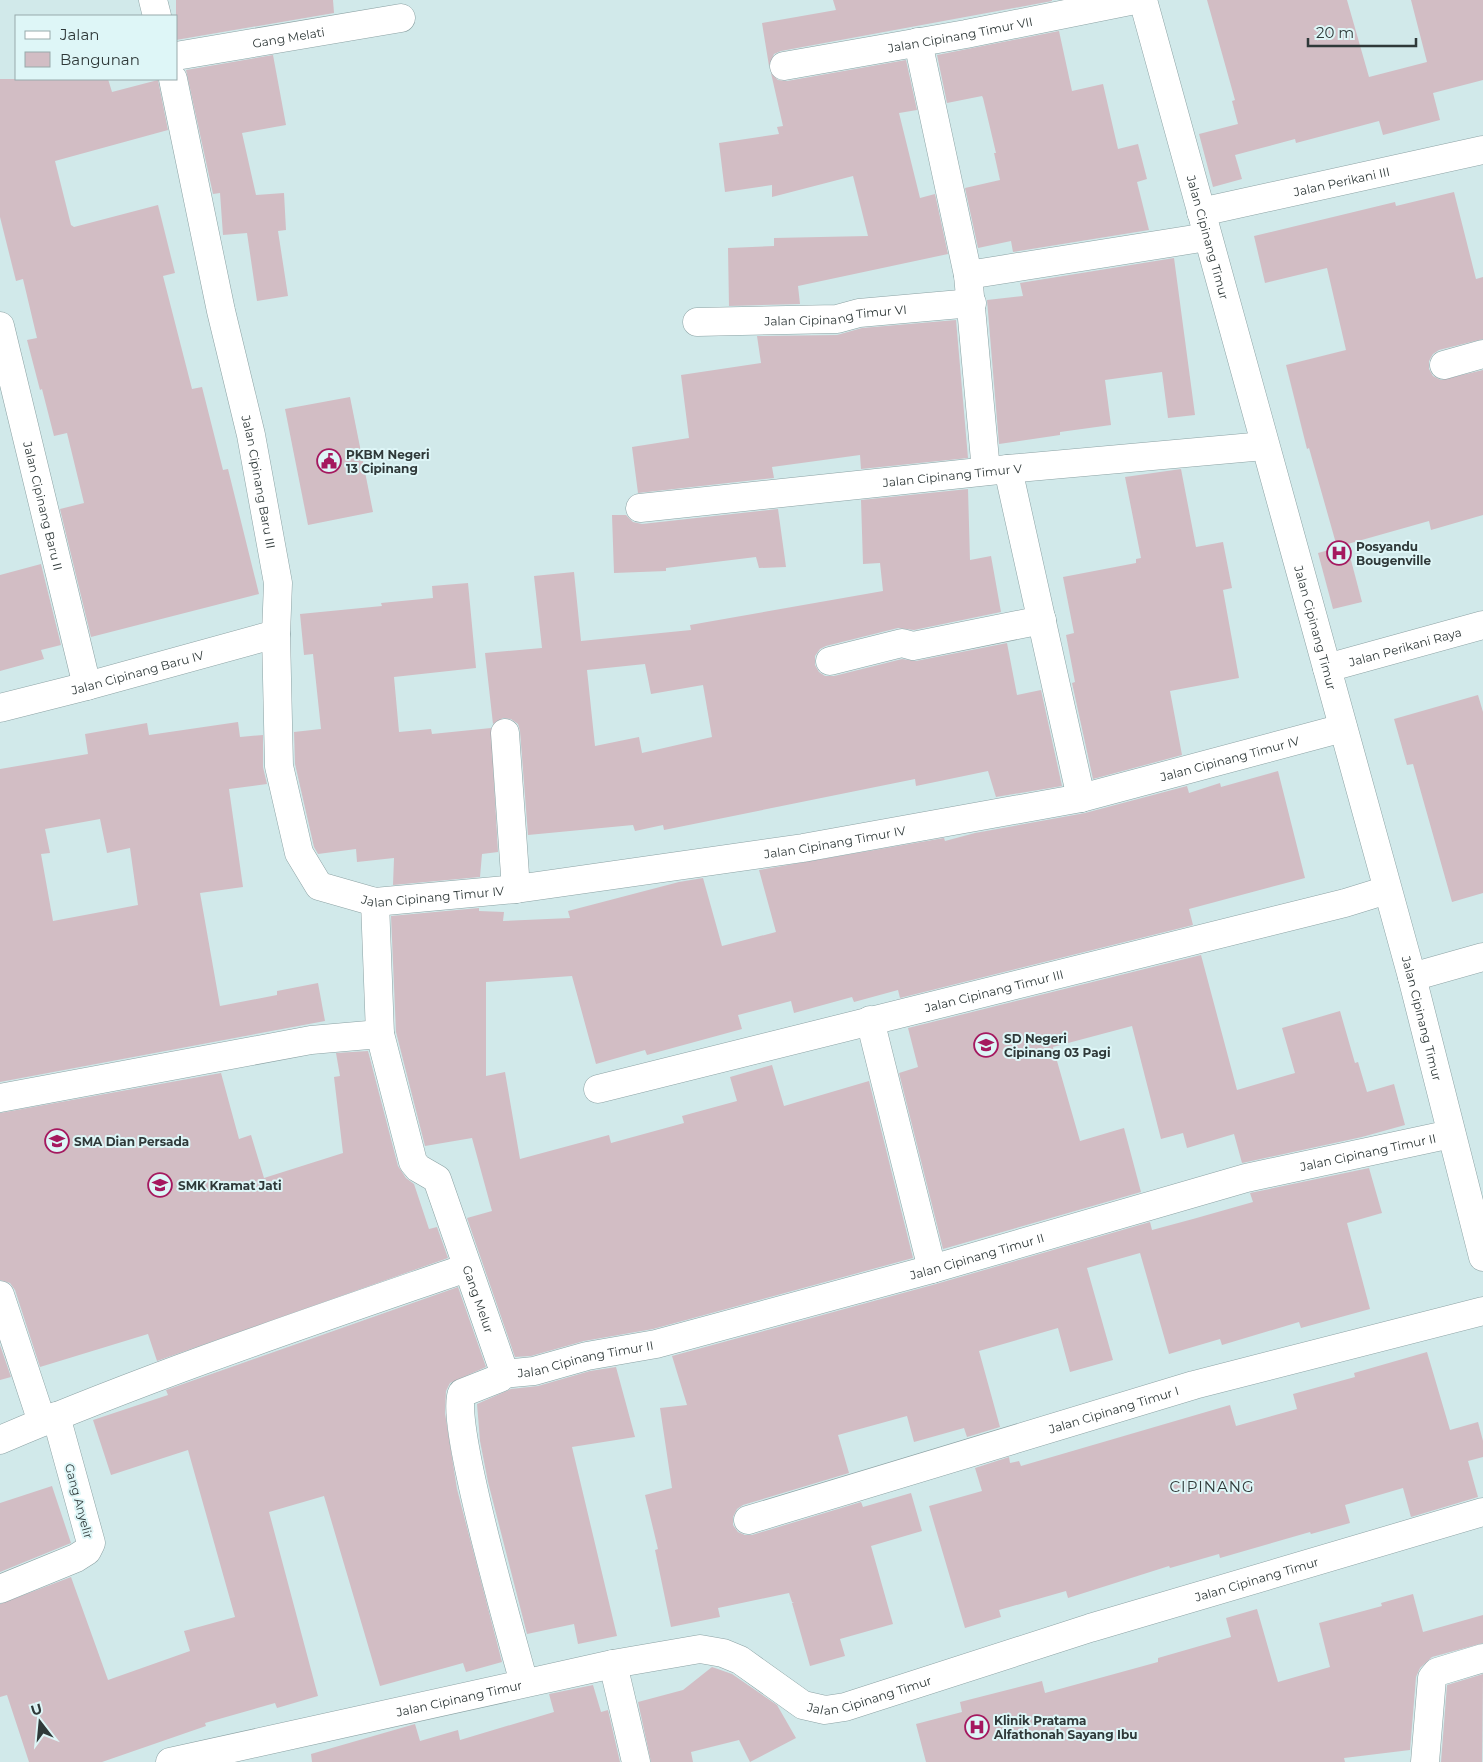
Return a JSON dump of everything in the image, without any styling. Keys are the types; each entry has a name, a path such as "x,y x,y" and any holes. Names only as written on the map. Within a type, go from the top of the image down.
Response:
{"street":[{"path":"153,0 157,15"},
{"name":"Jalan Cipinang Timur VII","path":"784,66 1135,0"},
{"name":"Jalan Cipinang Timur","path":"1143,0 1264,446 1412,977 1483,1257"},
{"name":"Gang Melati","path":"178,56 401,18"},
{"path":"918,42 968,276 997,470 1042,620 1081,798"},
{"name":"Jalan Cipinang Baru III","path":"173,80 221,311 251,435 278,583 276,634 279,766 299,854 319,886"},
{"name":"Jalan Perikani III","path":"1204,225 1483,150"},
{"path":"968,276 1204,225"},
{"name":"Jalan Cipinang Timur VI","path":"697,322 836,320 859,313 972,303"},
{"name":"Jalan Cipinang Baru II","path":"0,326 86,686"},
{"path":"1444,365 1483,354"},
{"name":"Jalan Cipinang Timur V","path":"640,508 997,470 1264,446"},
{"path":"830,661 902,643 913,646 1042,620"},
{"name":"Jalan Perikani Raya","path":"1327,668 1483,625"},
{"name":"Jalan Cipinang Baru IV","path":"0,708 276,634"},
{"name":"Jalan Cipinang Timur IV","path":"319,886 375,902 516,889 803,848 1081,798 1343,728"},
{"path":"504,733 516,889"},
{"name":"Jalan Cipinang Timur III","path":"598,1089 1345,903 1387,890"},
{"name":"Gang Melur","path":"375,902 380,1034 413,1162 418,1168 437,1179 503,1374"},
{"path":"1412,977 1483,957"},
{"path":"870,1020 932,1269"},
{"path":"0,1098 302,1042 380,1034"},
{"name":"Jalan Cipinang Timur II","path":"503,1374 534,1371 587,1356 656,1344 932,1269 1246,1178 1451,1134"},
{"path":"0,1440 49,1419 314,1320 466,1268"},
{"path":"0,1295 49,1419"},
{"name":"Jalan Cipinang Timur I","path":"748,1520 1194,1385 1483,1311"},
{"path":"503,1374 500,1378 462,1393 459,1409 471,1481 524,1683"},
{"name":"Gang Anyelir","path":"0,1589 76,1558 88,1551 91,1543 49,1419"},
{"name":"Jalan Cipinang Timur","path":"170,1762 613,1664 700,1649 724,1653 740,1660 803,1706 825,1710 838,1708 1090,1628 1483,1512"},
{"path":"1425,1762 1432,1678 1437,1672 1483,1658"},
{"path":"613,1664 636,1762"}],"building":[{"path":"176,0 333,0 334,13 178,40 178,15 176,15"},
{"path":"833,0 1052,1 781,51 774,54 769,66 762,23 836,10"},
{"path":"1207,0 1347,0 1369,77 1427,62 1411,0 1483,0 1483,80 1433,93 1440,120 1383,135 1379,121 1296,143 1295,139 1235,155 1242,179 1213,187 1199,134 1238,124 1232,101 1235,100"},
{"path":"1059,31 1072,91 1103,84 1118,149 1138,144 1147,179 1137,182 1149,230 1013,252 1011,241 978,248 965,188 1000,180 994,153 996,153 982,96 947,103 937,55"},
{"path":"273,55 286,125 242,133 256,195 284,193 286,230 278,231 288,296 257,301 247,233 223,235 220,193 213,194 186,70"},
{"path":"906,60 917,110 899,113 920,198 935,194 948,254 798,286 800,304 729,306 728,248 774,246 774,238 868,236 853,176 772,197 772,185 725,192 719,143 779,134 777,127 783,126 771,73 778,80 787,81"},
{"path":"0,79 108,80 112,92 158,80 168,130 55,161 71,225 74,227 158,205 175,273 163,276 192,389 202,387 223,470 228,469 259,594 91,637 60,509 84,503 67,433 54,436 42,389 40,390 27,340 37,338 23,279 16,281 0,217"},
{"path":"1454,192 1476,279 1483,277 1483,339 1439,350 1433,354 1429,361 1429,369 1433,376 1441,380 1483,370 1483,515 1431,530 1429,521 1337,547 1309,448 1307,449 1286,365 1346,350 1327,268 1265,283 1254,236 1395,202 1396,206"},
{"path":"1174,258 1195,415 1168,418 1162,372 1105,380 1111,425 1060,432 1060,435 999,444 987,300 1023,296 1020,283"},
{"path":"956,320 968,458 861,469 860,455 772,467 774,478 638,493 632,447 689,438 681,375 761,363 757,336 837,335 862,328"},
{"name":"PKBM Negeri 13 Cipinang","path":"350,397 373,512 308,525 285,409"},
{"path":"1181,469 1196,547 1223,542 1232,588 1223,590 1239,678 1170,691 1182,755 1093,779 1072,683 1075,682 1066,635 1074,633 1063,577 1136,563 1136,559 1141,558 1125,477"},
{"path":"968,489 970,560 991,556 1001,612 914,630 898,628 826,646 820,649 815,656 815,665 819,672 825,676 834,676 902,659 916,661 1007,643 1017,695 1041,690 1062,786 996,797 988,771 916,786 915,779 664,830 663,825 635,831 633,825 528,835 520,731 518,724 511,719 503,718 493,724 485,653 542,648 534,576 574,572 581,641 691,630 690,625 883,591 880,563 863,564 861,500","holes":["645,664 651,694 703,685 712,737 642,753 639,737 595,746 587,670"]},
{"path":"778,509 786,567 759,568 756,557 666,568 666,571 614,573 612,515 626,515 633,522 642,524"},
{"path":"1347,545 1362,602 1333,609 1318,553"},
{"path":"41,564 61,645 41,650 44,659 0,671 0,575"},
{"path":"468,583 476,668 394,677 399,732 431,729 432,734 491,728 498,852 482,854 480,877 393,885 394,858 357,862 356,849 318,854 314,847 295,764 294,732 321,729 313,654 304,655 300,614 382,606 381,603 433,598 432,586"},
{"path":"1478,695 1483,712 1483,893 1452,902 1413,764 1407,765 1394,719"},
{"path":"238,722 240,737 263,735 263,767 267,784 229,789 243,887 200,893 220,1006 277,995 277,991 318,983 325,1021 0,1082 0,769 88,754 85,734 147,723 149,735","holes":["100,819 107,853 130,848 138,905 53,921 41,854 50,853 45,829"]},
{"path":"1278,771 1305,878 1189,909 1193,925 900,998 898,990 854,1002 852,997 794,1013 791,1001 738,1015 742,1029 647,1055 645,1050 596,1064 572,976 486,982 486,1076 505,1072 520,1159 609,1135 611,1143 684,1123 682,1116 737,1101 730,1077 772,1065 784,1106 869,1081 913,1258 653,1329 584,1341 531,1356 515,1357 467,1218 492,1211 472,1138 425,1146 396,1032 391,916 479,908 479,911 504,912 503,921 570,918 568,911 679,882 703,878 722,946 776,932 759,870 944,838 945,841 975,833 1085,813 1187,786 1189,793 1220,783 1221,787"},
{"path":"1201,955 1237,1090 1295,1073 1282,1028 1340,1011 1355,1063 1358,1062 1367,1092 1394,1084 1405,1125 1362,1137 1242,1163 1234,1134 1187,1148 1183,1133 1161,1139 1132,1026 1053,1047 1080,1141 1124,1128 1141,1192 943,1249 899,1073 918,1067 908,1028"},
{"path":"368,1051 398,1166 406,1178 414,1184 429,1229 437,1227 448,1258 157,1361 148,1334 40,1367 15,1290 10,1283 0,1280 0,1113 221,1073 239,1139 251,1135 264,1178 343,1153 334,1077 340,1076 336,1053"},
{"path":"1369,1168 1382,1213 1347,1223 1370,1309 1301,1328 1299,1322 1222,1345 1220,1339 1169,1354 1140,1253 1087,1268 1113,1360 1070,1372 1058,1328 979,1351 1000,1427 967,1437 964,1428 914,1442 907,1416 838,1435 849,1473 743,1505 737,1509 733,1517 733,1525 738,1532 752,1535 861,1502 863,1507 911,1493 922,1531 871,1546 893,1624 840,1639 845,1656 810,1666 792,1603 794,1602 792,1602 789,1593 718,1608 720,1617 671,1627 655,1550 658,1549 645,1495 672,1488 660,1408 687,1405 672,1356 936,1284 1150,1222 1152,1230 1193,1219 1253,1202 1250,1193"},
{"path":"458,1287 486,1367 450,1383 446,1391 445,1413 457,1489 502,1662 466,1672 463,1663 380,1686 324,1496 269,1512 318,1696 277,1708 275,1703 205,1723 206,1726 102,1762 29,1762 7,1695 0,1697 0,1604 71,1577 108,1680 190,1651 184,1631 235,1617 188,1450 111,1475 93,1420 168,1395 166,1390"},
{"path":"0,1345 11,1377 0,1380"},
{"path":"1427,1352 1450,1430 1478,1422 1483,1441 1483,1457 1468,1461 1478,1497 1411,1517 1403,1488 1345,1505 1350,1523 1311,1534 1310,1532 1220,1558 1219,1554 1170,1568 1169,1566 1068,1598 1066,1591 999,1610 1001,1617 965,1628 929,1506 982,1491 975,1468 1009,1457 1010,1463 1019,1461 1021,1466 1230,1405 1236,1426 1297,1409 1293,1394 1355,1377 1354,1373"},
{"path":"616,1367 635,1437 572,1447 617,1636 578,1644 574,1624 527,1634 488,1482 480,1441 477,1404 511,1389 538,1386 590,1371"},
{"path":"52,1486 71,1543 0,1572 0,1503"},
{"path":"1413,1594 1423,1632 1483,1615 1483,1643 1432,1657 1420,1668 1416,1677 1410,1750 1344,1758 1345,1762 926,1762 916,1724 962,1712 960,1702 1042,1681 1045,1693 1158,1662 1158,1658 1231,1637 1226,1618 1257,1609 1278,1682 1330,1667 1319,1623 1382,1606 1381,1603"},
{"path":"712,1667 732,1674 777,1705 796,1738 750,1762 739,1740 691,1752 693,1762 651,1762 638,1702 683,1690"},
{"path":"1483,1674 1482,1762 1441,1762 1447,1685"},
{"path":"593,1685 601,1712 608,1710 620,1762 312,1762 311,1754 415,1724 420,1741 458,1730 460,1740 554,1712 549,1694"}],"place":[{"name":"PKBM Negeri 13 Cipinang","path":"329,461"},
{"name":"Posyandu Bougenville","path":"1339,553"},
{"name":"SD Negeri Cipinang 03 Pagi","path":"986,1045"},
{"name":"SMA Dian Persada","path":"57,1141"},
{"name":"SMK Kramat Jati","path":"160,1185"},
{"name":"Klinik Pratama Alfathonah Sayang Ibu","path":"977,1727"}],"district":[{"name":"CIPINANG","path":"1212,1486"}]}
